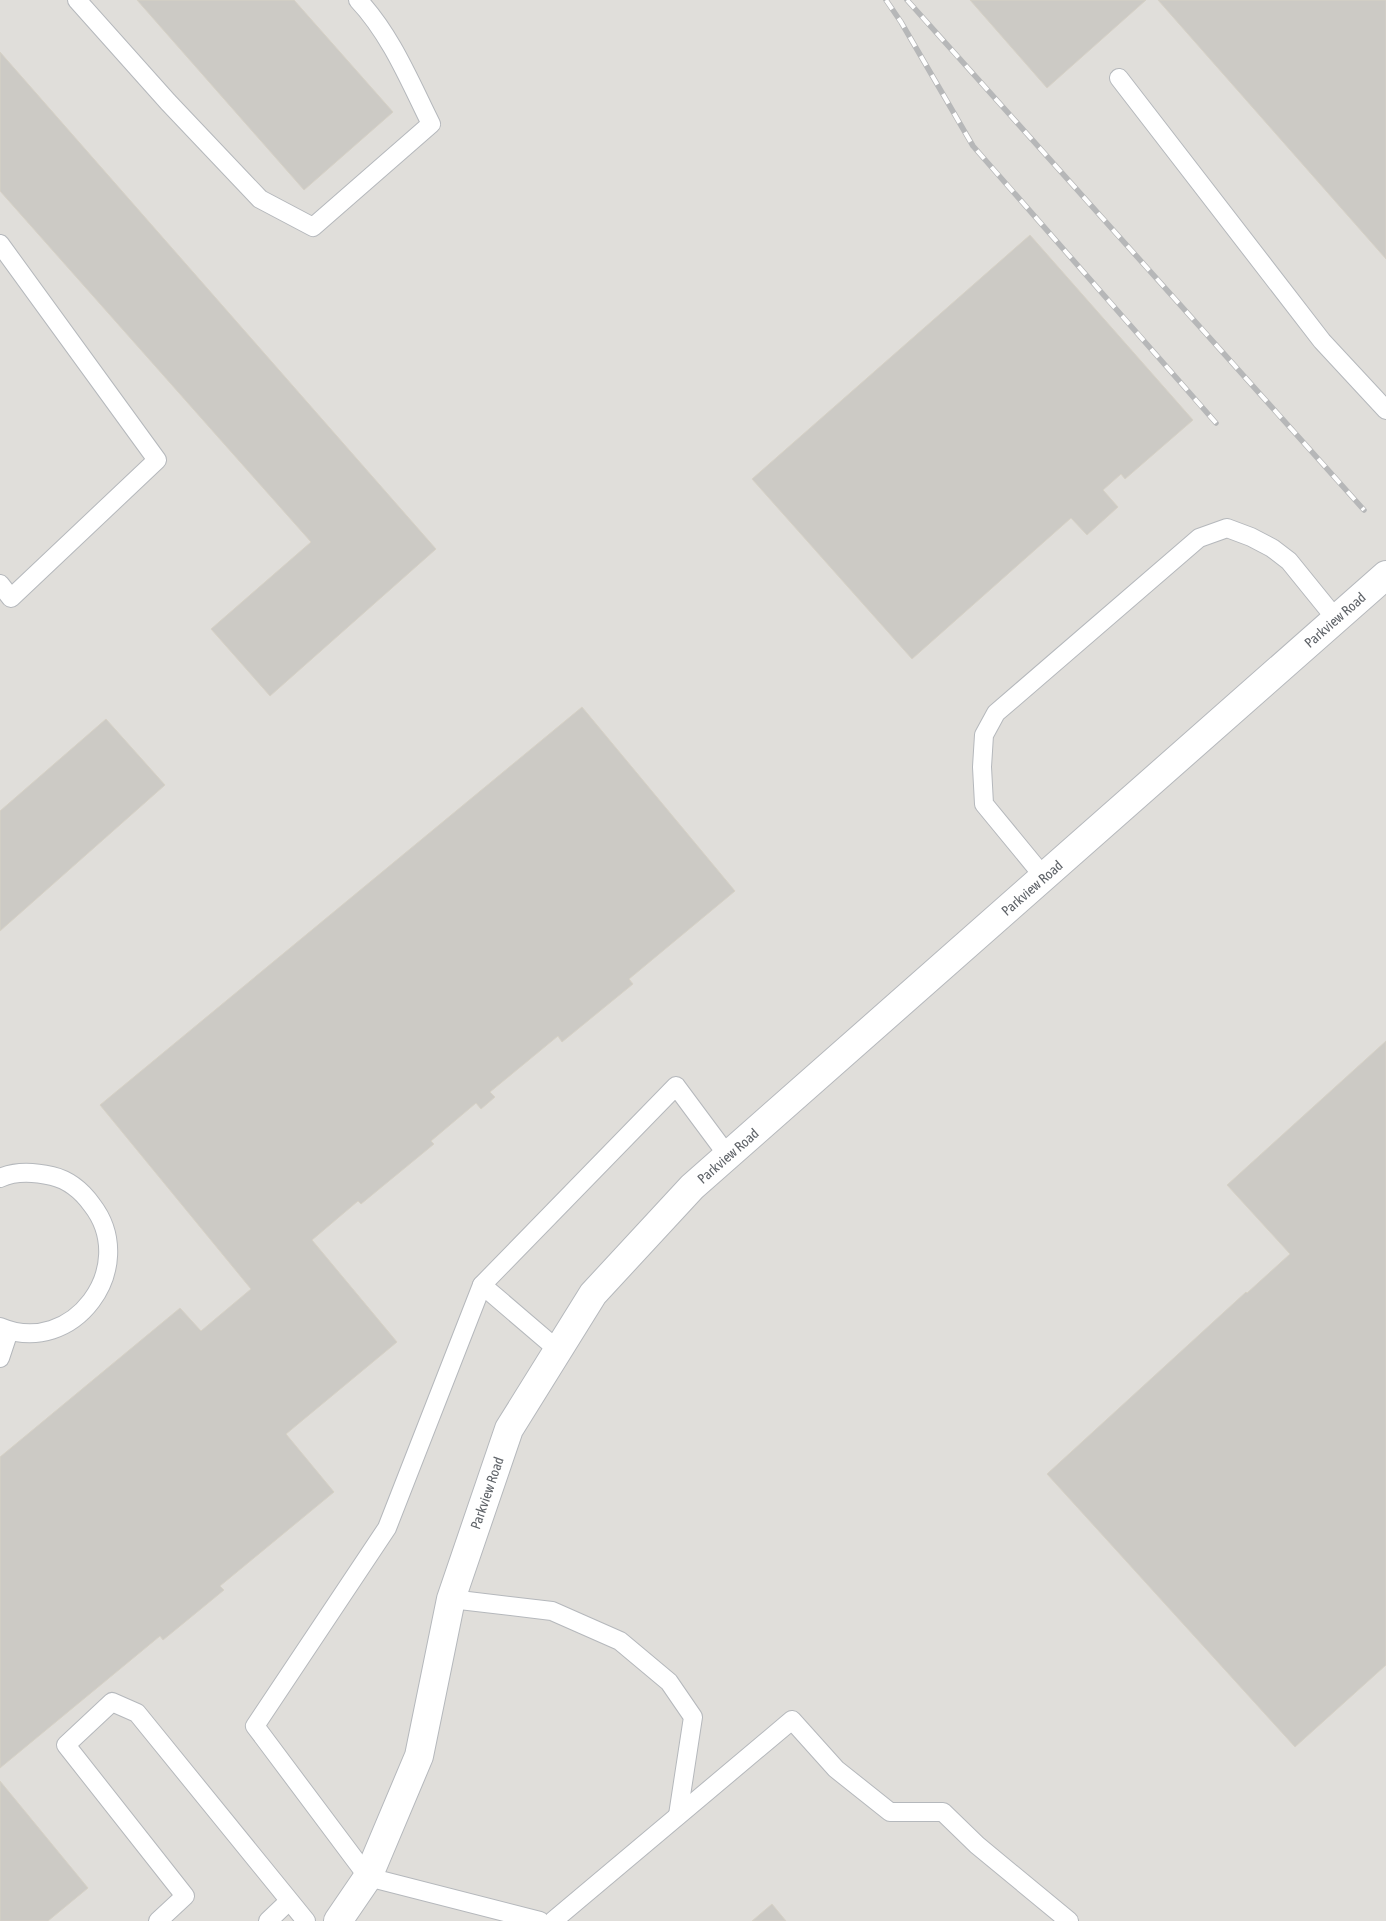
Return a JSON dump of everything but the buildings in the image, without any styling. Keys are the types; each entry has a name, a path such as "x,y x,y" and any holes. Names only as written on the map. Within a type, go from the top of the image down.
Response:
{"street":[{"name":"Parkview Road","path":"338,1921 368,1877 418,1756 451,1599 509,1429 593,1294 692,1187 1386,575"}],"lane":[{"path":"77,0 168,102 260,199 313,227 431,124 376,18 358,0"},
{"path":"1119,78 1322,341 1386,410"},
{"path":"0,244 157,460 11,598 0,584"},
{"path":"1044,877 984,804 982,767 984,735 996,713 1199,538 1227,528 1251,537 1272,548 1289,561 1336,619"},
{"path":"540,1921 368,1877 255,1726 387,1528 482,1285 676,1086 728,1156"},
{"path":"0,1178 8,1174 35,1172 60,1178 83,1193 99,1214 108,1239 108,1266 99,1291 83,1312 61,1327 35,1333 4,1329 0,1358"},
{"path":"482,1285 558,1350"},
{"path":"451,1599 552,1611 620,1640 669,1682 693,1717 678,1814"},
{"path":"158,1921 185,1896 66,1745 112,1702 137,1713 306,1921"},
{"path":"553,1921 792,1720 836,1769 890,1812 943,1812 977,1845 1069,1921"},
{"path":"268,1921 290,1900"}],"shaded area":[{"path":"0,0 1386,0 1386,1921 0,1921"}],"railway":[{"path":"886,0 901,22 973,146 1216,423"},
{"path":"907,0 1364,510"}]}
